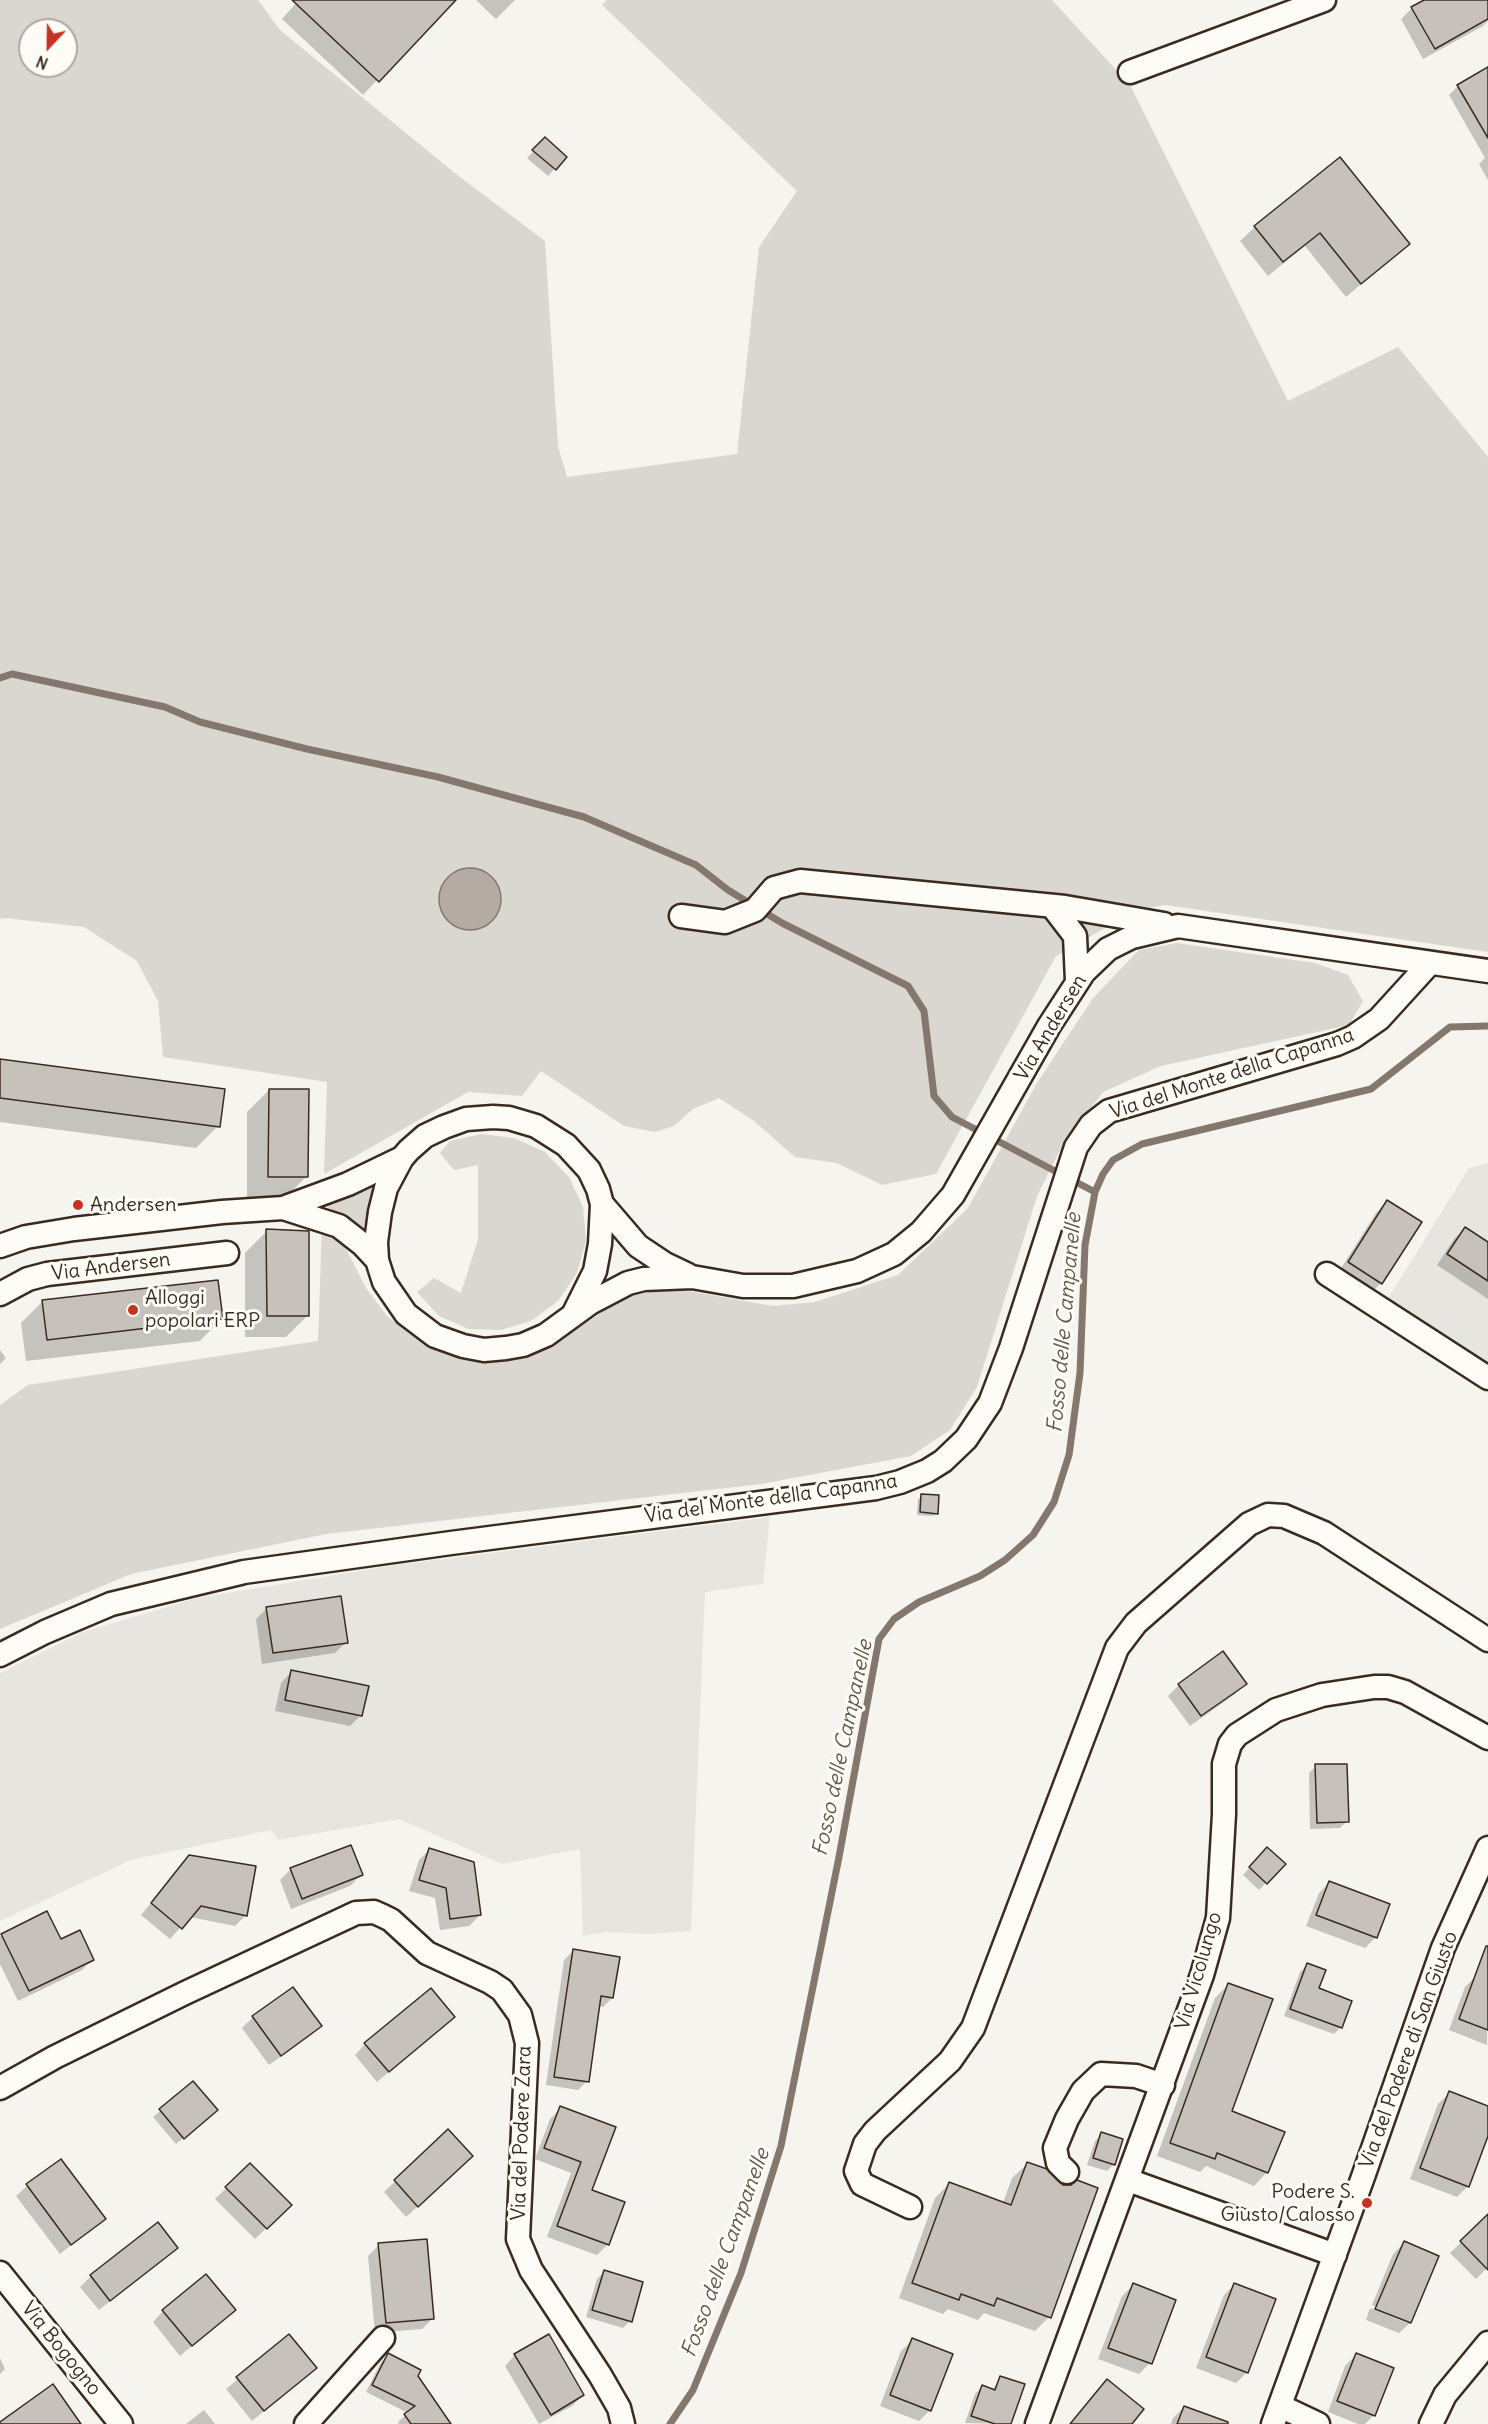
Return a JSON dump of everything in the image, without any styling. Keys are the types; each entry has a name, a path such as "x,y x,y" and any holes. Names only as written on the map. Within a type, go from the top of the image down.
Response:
{"street":[{"path":"1130,72 1324,0"},
{"path":"681,916 725,922 759,906 774,888 800,881 1052,906 1178,926"},
{"path":"1052,906 1075,936 1077,981"},
{"name":"Via Andersen","path":"402,1158 382,1201 376,1242 377,1260 384,1282 406,1314 435,1336 463,1346 484,1350 523,1345 546,1335 574,1313 628,1283 664,1276 692,1277 743,1286 793,1286 830,1279 872,1266 905,1246 953,1195 1077,981 1090,964 1108,949 1142,934 1178,926 1488,971"},
{"name":"Via del Monte della Capanna","path":"0,1655 45,1632 111,1604 244,1572 876,1488 918,1475 935,1467 960,1446 985,1412 1011,1348 1076,1147 1091,1125 1108,1111 1325,1048 1353,1037 1379,1019 1430,963"},
{"name":"Via Andersen","path":"0,1246 66,1230 212,1213 283,1208 348,1184 402,1158 425,1136 444,1126 482,1117 509,1118 536,1126 566,1145 589,1170 598,1189 602,1204 600,1244 595,1271 574,1313"},
{"name":"Via Andersen","path":"602,1204 638,1246 665,1264 692,1277"},
{"name":"Via Andersen","path":"283,1208 320,1218 339,1226 362,1244 377,1260"},
{"name":"Via Andersen","path":"0,1294 22,1282 46,1274 227,1253"},
{"path":"1327,1274 1488,1378"},
{"path":"910,2207 862,2184 856,2171 865,2144 875,2131 950,2061 974,2028 1116,1648 1136,1623 1249,1524 1268,1515 1284,1516 1324,1533 1488,1640"},
{"name":"Via Vicolungo","path":"1037,2424 1202,1975 1218,1918 1224,1814 1224,1764 1227,1752 1237,1735 1276,1710 1306,1699 1348,1690 1388,1687 1405,1692 1488,1738"},
{"name":"Via del Podere di San Giusto","path":"1277,2415 1443,1948 1488,1848"},
{"name":"Via del Podere Zara","path":"0,2088 55,2057 185,1993 356,1913 374,1912 391,1920 427,1953 490,1982 502,1990 520,2016 527,2043 518,2239 531,2270 619,2408 623,2424"},
{"path":"1067,2172 1059,2163 1054,2148 1083,2091 1101,2074 1136,2076 1163,2085"},
{"path":"1128,2180 1335,2255"},
{"name":"Via Bogogno","path":"0,2273 121,2424"},
{"path":"306,2424 383,2338"},
{"path":"1431,2424 1445,2395 1488,2343"},
{"path":"1277,2415 1318,2424"}],"shaded area":[{"path":"0,0 258,0 280,30 456,174 545,241 558,446 567,477 737,454 759,247 797,191 602,5 607,0 1052,0 1130,85 1288,401 1398,347 1488,457 1488,952 1165,905 1136,910 1056,956 936,1174 882,1185 837,1163 795,1157 754,1121 719,1098 693,1109 674,1126 655,1132 624,1126 541,1071 522,1096 468,1092 324,1174 327,1082 163,1057 158,1001 137,961 84,927 0,919"},
{"path":"464,868 476,868 492,877 499,887 501,899 499,911 492,921 476,930 464,930 453,925 444,916 439,905 439,893 444,882 453,873"},
{"path":"1177,943 1315,963 1348,975 1363,1001 1349,1025 1161,1066 1103,1092 1063,1144 1037,1196 977,1387 950,1430 911,1456 761,1484 326,1534 131,1574 0,1629 0,1405 28,1385 318,1341 322,1227 341,1239 366,1288 387,1316 436,1351 459,1359 488,1363 528,1358 560,1341 624,1297 672,1288 773,1306 815,1302 898,1275 968,1208 1037,1083 1093,998 1139,950"},
{"path":"481,1134 514,1138 545,1152 569,1177 583,1207 586,1241 577,1273 558,1301 531,1321 501,1330 469,1329 439,1316 417,1292 434,1278 461,1293 478,1239 478,1165 454,1170 440,1153 450,1141"},
{"path":"1488,1163 1488,1364 1387,1300 1469,1168"},
{"path":"377,1183 369,1208 367,1230 326,1206"},
{"path":"770,1517 763,1584 705,1592 691,1931 647,1934 606,1932 583,1936 580,1849 502,1864 399,1819 278,1840 271,1830 131,1860 0,1921 0,1673 83,1632 197,1598 389,1566"}],"building":[{"path":"292,0 456,0 379,82"},
{"path":"1424,0 1488,0 1488,19 1435,49 1411,7"},
{"path":"1488,67 1488,138 1457,85"},
{"path":"545,137 567,157 556,170 532,150"},
{"path":"1340,157 1410,244 1361,284 1320,233 1283,262 1254,226"},
{"path":"0,1059 225,1089 220,1127 0,1098"},
{"path":"269,1089 309,1089 308,1177 268,1177"},
{"path":"1387,1200 1422,1222 1382,1284 1348,1262"},
{"path":"1465,1227 1488,1242 1488,1281 1447,1254"},
{"name":"Alloggi popolari ERP","path":"266,1229 309,1231 309,1316 267,1316"},
{"name":"Alloggi popolari ERP","path":"218,1280 223,1319 47,1340 42,1300"},
{"path":"921,1494 939,1495 938,1514 920,1512"},
{"path":"341,1596 348,1643 273,1653 266,1607"},
{"path":"1223,1651 1247,1684 1201,1716 1178,1684"},
{"path":"291,1670 369,1686 362,1716 285,1700"},
{"path":"1315,1764 1347,1764 1349,1822 1317,1823"},
{"path":"351,1845 363,1875 302,1899 290,1868"},
{"path":"1267,1847 1286,1864 1267,1884 1249,1867"},
{"path":"429,1848 474,1862 481,1915 450,1919 446,1888 419,1880"},
{"path":"189,1855 256,1866 247,1916 201,1906 182,1929 151,1903"},
{"path":"1329,1881 1390,1904 1377,1938 1316,1915"},
{"path":"47,1911 61,1939 80,1930 94,1960 29,1991 1,1934"},
{"path":"1486,1946 1488,1946 1488,2030 1459,2019"},
{"path":"573,1949 620,1957 613,1998 601,1996 589,2082 554,2077"},
{"path":"1307,1963 1326,1970 1319,1988 1352,2001 1342,2028 1290,2009"},
{"path":"1228,1983 1273,1999 1232,2111 1285,2132 1268,2173 1217,2153 1215,2159 1170,2143"},
{"path":"293,1987 322,2026 281,2056 252,2016"},
{"path":"431,1988 455,2017 389,2072 364,2043"},
{"path":"193,2081 218,2110 184,2139 159,2109"},
{"path":"1449,2091 1488,2106 1488,2136 1469,2187 1420,2168"},
{"path":"560,2106 616,2127 592,2190 625,2202 609,2245 557,2226 581,2162 544,2148"},
{"path":"448,2129 473,2156 418,2207 394,2180"},
{"path":"1101,2132 1123,2139 1115,2165 1093,2158"},
{"path":"61,2159 106,2219 71,2245 26,2184"},
{"path":"1027,2162 1047,2169 1063,2185 1071,2185 1077,2180 1098,2188 1051,2318 997,2298 994,2306 961,2294 959,2300 912,2283 949,2182 1011,2205"},
{"path":"250,2163 292,2205 267,2229 225,2187"},
{"path":"1488,2214 1488,2270 1460,2241"},
{"path":"158,2222 178,2248 110,2301 90,2275"},
{"path":"427,2239 434,2319 386,2323 378,2243"},
{"path":"1404,2241 1439,2256 1411,2323 1375,2309"},
{"path":"604,2270 643,2282 632,2322 592,2310"},
{"path":"206,2274 236,2310 192,2346 162,2310"},
{"path":"1133,2283 1176,2300 1152,2364 1108,2348"},
{"path":"1234,2283 1276,2299 1248,2373 1206,2357"},
{"path":"289,2334 317,2368 264,2411 236,2377"},
{"path":"549,2334 584,2395 551,2415 514,2354"},
{"path":"912,2338 953,2354 931,2411 890,2395"},
{"path":"388,2353 421,2370 418,2376 451,2424 411,2424 404,2414 415,2406 372,2385"},
{"path":"1356,2353 1394,2368 1375,2416 1337,2401"},
{"path":"1000,2376 1025,2384 1011,2424 995,2424 971,2416 982,2385 995,2390"},
{"path":"1107,2379 1144,2409 1132,2424 1070,2424"},
{"path":"53,2384 81,2424 0,2424 0,2422"},
{"path":"1184,2406 1228,2422 1228,2424 1177,2424"}],"waterway":[{"path":"0,678 12,674 165,707 200,722 307,749 438,777 584,817 696,865 728,890 782,923 908,986 924,1011 934,1096 952,1117 1095,1192"},
{"name":"Fosso delle Campanelle","path":"670,2424 693,2390 741,2273 781,2146 839,1857 879,1639 894,1619 919,1602 980,1576 1005,1560 1033,1535 1054,1502 1069,1455 1080,1373 1085,1245 1095,1192 1103,1174 1113,1160 1142,1144 1371,1089 1450,1027 1488,1026"}],"place":[{"name":"Andersen","path":"78,1205"},
{"name":"Alloggi popolari ERP","path":"133,1310"},
{"name":"Podere S. Giusto/Calosso","path":"1367,2203"}]}
